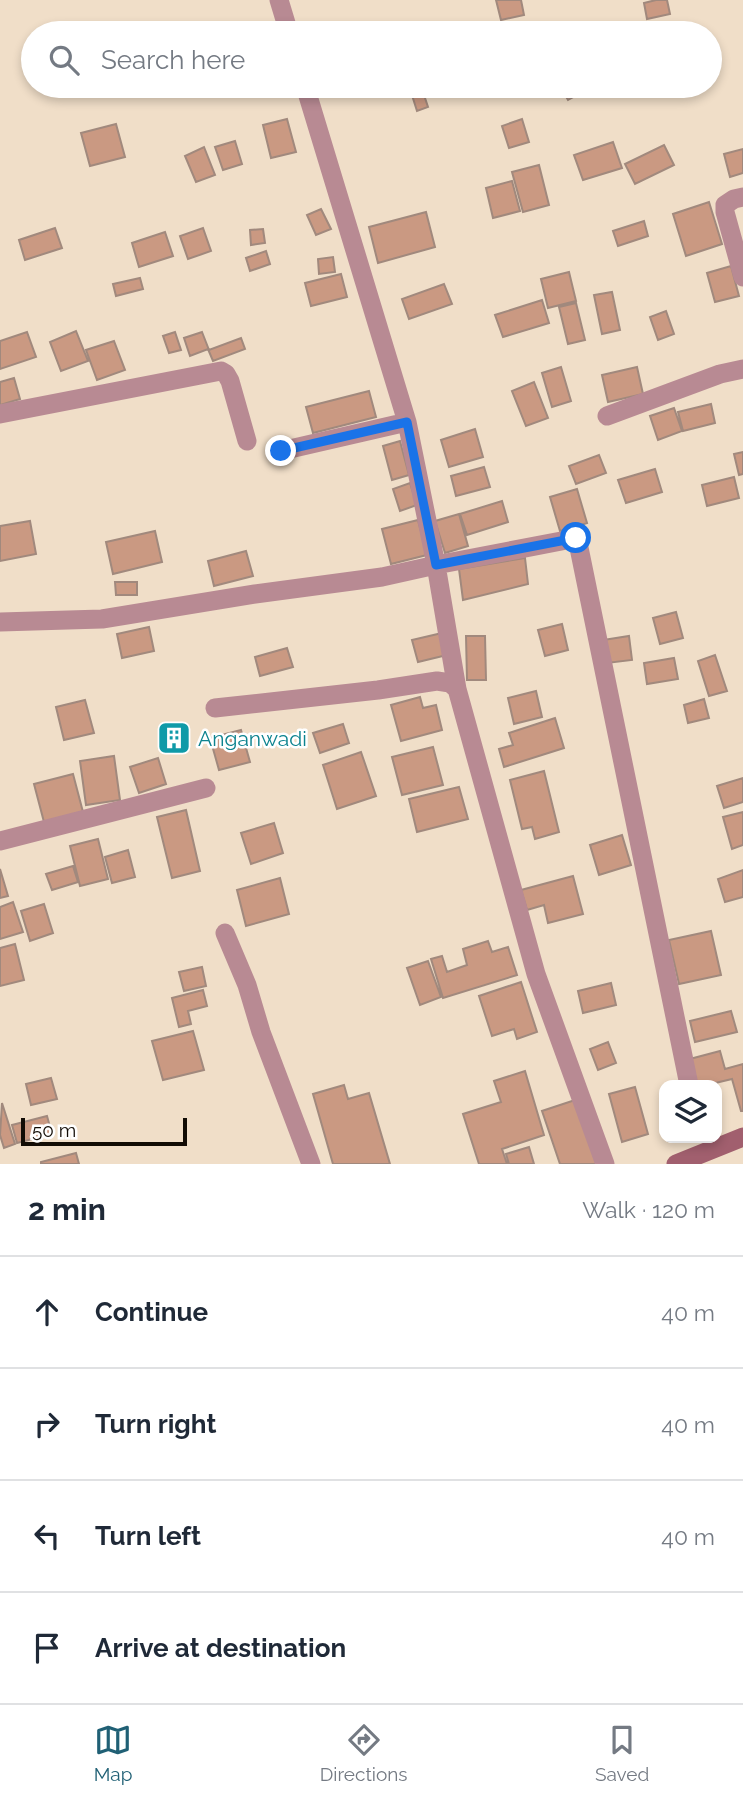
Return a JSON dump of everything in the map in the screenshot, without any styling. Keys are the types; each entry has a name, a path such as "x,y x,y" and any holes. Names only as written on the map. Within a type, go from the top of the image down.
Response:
{"main road":[{"path":"676,1164 701,1145 743,1137"}],"street":[{"path":"279,0 285,21"},
{"path":"308,98 407,422 436,565 457,689 536,974 605,1164"},
{"path":"743,197 725,205 743,277"},
{"path":"607,416 720,374 743,369"},
{"path":"0,414 221,371 230,381 247,441"},
{"path":"281,451 407,422"},
{"path":"0,622 102,619 382,577 576,538 688,1080"},
{"path":"215,708 437,681 450,683 457,689"},
{"path":"0,841 206,788"},
{"path":"225,933 247,985 261,1032 310,1164"}],"building":[{"path":"496,0 521,0 524,15 501,20"},
{"path":"667,0 670,14 647,19 644,3"},
{"path":"413,98 425,98 428,107 417,111"},
{"path":"287,119 296,152 271,158 263,125"},
{"path":"522,119 529,142 509,148 502,126"},
{"path":"116,124 125,157 90,166 81,133"},
{"path":"235,141 242,164 223,170 215,147"},
{"path":"613,142 622,168 583,180 574,155"},
{"path":"664,145 674,165 635,184 625,164"},
{"path":"204,147 215,175 196,182 185,156"},
{"path":"743,149 743,173 730,177 724,154"},
{"path":"539,165 549,205 523,212 512,172"},
{"path":"512,181 520,211 493,218 486,188"},
{"path":"709,202 722,244 686,256 673,214"},
{"path":"321,209 331,229 316,235 307,215"},
{"path":"426,212 435,247 378,263 369,227"},
{"path":"644,221 648,236 618,246 613,231"},
{"path":"55,228 62,248 25,260 19,240"},
{"path":"203,228 211,251 188,259 180,236"},
{"path":"263,229 265,243 251,245 250,230"},
{"path":"165,232 173,256 139,267 132,243"},
{"path":"266,251 270,264 250,271 246,258"},
{"path":"333,257 335,272 319,274 318,259"},
{"path":"731,266 739,296 715,302 707,273"},
{"path":"569,272 576,301 548,308 541,279"},
{"path":"341,274 347,297 311,306 305,283"},
{"path":"140,278 143,289 116,296 113,284"},
{"path":"444,284 452,304 409,319 402,299"},
{"path":"612,292 620,330 602,334 594,295"},
{"path":"542,300 549,323 503,337 495,315"},
{"path":"576,303 585,340 568,344 559,307"},
{"path":"666,311 674,334 658,340 650,317"},
{"path":"76,331 88,361 61,371 50,342"},
{"path":"27,332 36,357 0,369 0,341"},
{"path":"175,332 181,350 169,353 163,336"},
{"path":"202,332 209,350 241,338 245,349 213,361 208,349 190,356 184,338"},
{"path":"114,341 125,370 97,380 86,350"},
{"path":"561,367 571,401 552,407 542,373"},
{"path":"637,367 643,394 608,402 602,375"},
{"path":"14,378 20,399 0,405 0,382"},
{"path":"534,382 548,418 526,426 512,391"},
{"path":"369,391 376,417 313,433 306,407"},
{"path":"711,404 715,423 683,431 678,412"},
{"path":"674,408 682,431 658,440 650,416"},
{"path":"475,429 483,457 449,467 441,440"},
{"path":"400,441 409,475 392,480 383,446"},
{"path":"743,452 743,474 739,475 734,454"},
{"path":"599,455 606,473 576,484 569,466"},
{"path":"484,467 490,487 456,496 451,476"},
{"path":"655,469 662,492 626,503 618,480"},
{"path":"734,477 739,498 707,506 702,485"},
{"path":"410,483 417,505 400,511 393,489"},
{"path":"577,489 587,523 560,531 550,497"},
{"path":"502,501 508,522 467,535 460,514"},
{"path":"459,514 468,546 445,553 435,521"},
{"path":"418,520 427,555 391,564 382,529"},
{"path":"30,521 36,554 0,561 0,526"},
{"path":"155,531 162,562 113,574 106,542"},
{"path":"246,551 253,576 214,586 208,561"},
{"path":"525,558 528,584 463,600 459,569"},
{"path":"115,582 137,582 137,595 116,595"},
{"path":"676,612 683,638 660,644 653,618"},
{"path":"562,624 568,650 545,656 538,630"},
{"path":"149,627 154,651 122,658 117,634"},
{"path":"442,633 447,655 418,662 412,640"},
{"path":"466,636 485,636 486,680 467,680"},
{"path":"629,636 632,660 607,663 603,640"},
{"path":"287,648 293,667 260,676 255,657"},
{"path":"715,655 727,691 709,696 698,661"},
{"path":"674,658 678,679 647,684 644,663"},
{"path":"536,691 542,717 514,724 508,698"},
{"path":"420,697 423,708 436,705 442,730 401,741 391,705"},
{"path":"704,699 709,718 688,723 684,705"},
{"path":"85,700 94,733 64,740 56,707"},
{"path":"555,718 564,748 504,767 499,749 513,745 509,733"},
{"name":"Anganwadi","path":"179,724 186,748 169,752 163,728"},
{"path":"343,724 349,743 320,753 313,733"},
{"path":"241,730 250,762 219,770 210,738"},
{"path":"433,747 443,785 402,795 392,757"},
{"path":"361,752 376,796 337,809 323,765"},
{"path":"114,756 120,800 86,805 80,761"},
{"path":"158,758 166,784 139,793 130,767"},
{"path":"544,771 559,832 535,839 532,827 522,829 510,780"},
{"path":"73,774 83,812 44,822 34,784"},
{"path":"743,778 743,802 724,808 717,786"},
{"path":"459,787 468,819 417,832 409,799"},
{"path":"186,810 200,871 172,878 157,817"},
{"path":"743,812 743,845 732,849 723,817"},
{"path":"274,823 283,853 251,864 241,833"},
{"path":"622,835 631,865 599,875 590,845"},
{"path":"98,839 108,879 80,886 70,846"},
{"path":"128,850 135,877 112,883 105,857"},
{"path":"73,866 78,882 52,890 46,874"},
{"path":"0,869 8,896 0,898"},
{"path":"743,870 743,897 725,902 718,879"},
{"path":"573,876 583,914 548,923 544,905 527,910 521,890"},
{"path":"280,878 289,914 246,926 237,890"},
{"path":"13,902 23,932 0,939 0,907"},
{"path":"44,904 53,933 30,941 21,911"},
{"path":"711,931 721,975 679,984 669,940"},
{"path":"488,941 492,952 508,947 517,975 443,998 431,959 442,956 447,972 467,965 463,949"},
{"path":"15,944 24,980 0,986 0,948"},
{"path":"428,961 441,997 420,1005 407,968"},
{"path":"202,967 206,986 184,991 179,972"},
{"path":"521,982 537,1032 517,1039 514,1029 492,1036 479,996"},
{"path":"611,983 616,1005 583,1013 578,991"},
{"path":"203,990 207,1006 188,1011 191,1024 179,1027 172,998"},
{"path":"731,1011 737,1032 695,1042 690,1021"},
{"path":"193,1031 204,1070 163,1080 152,1041"},
{"path":"608,1042 616,1063 598,1070 590,1049"},
{"path":"720,1051 725,1069 743,1064 743,1111 732,1079 722,1081 692,1080 686,1060"},
{"path":"525,1071 544,1135 502,1149 507,1164 479,1164 463,1114 501,1102 494,1081"},
{"path":"51,1078 57,1099 31,1105 26,1084"},
{"path":"344,1085 348,1099 369,1093 390,1164 333,1164 313,1094"},
{"path":"635,1087 648,1134 622,1142 609,1094"},
{"path":"578,1099 599,1164 560,1164 542,1111"},
{"path":"2,1103 15,1144 4,1148 0,1135"},
{"path":"47,1116 52,1134 17,1143 12,1125"},
{"path":"529,1147 534,1164 509,1164 506,1154"},
{"path":"76,1153 79,1164 41,1164 41,1162"}],"place":[{"name":"Anganwadi","path":"174,738"}],"route":[{"path":"281,451 407,422 436,565 576,538"}]}
